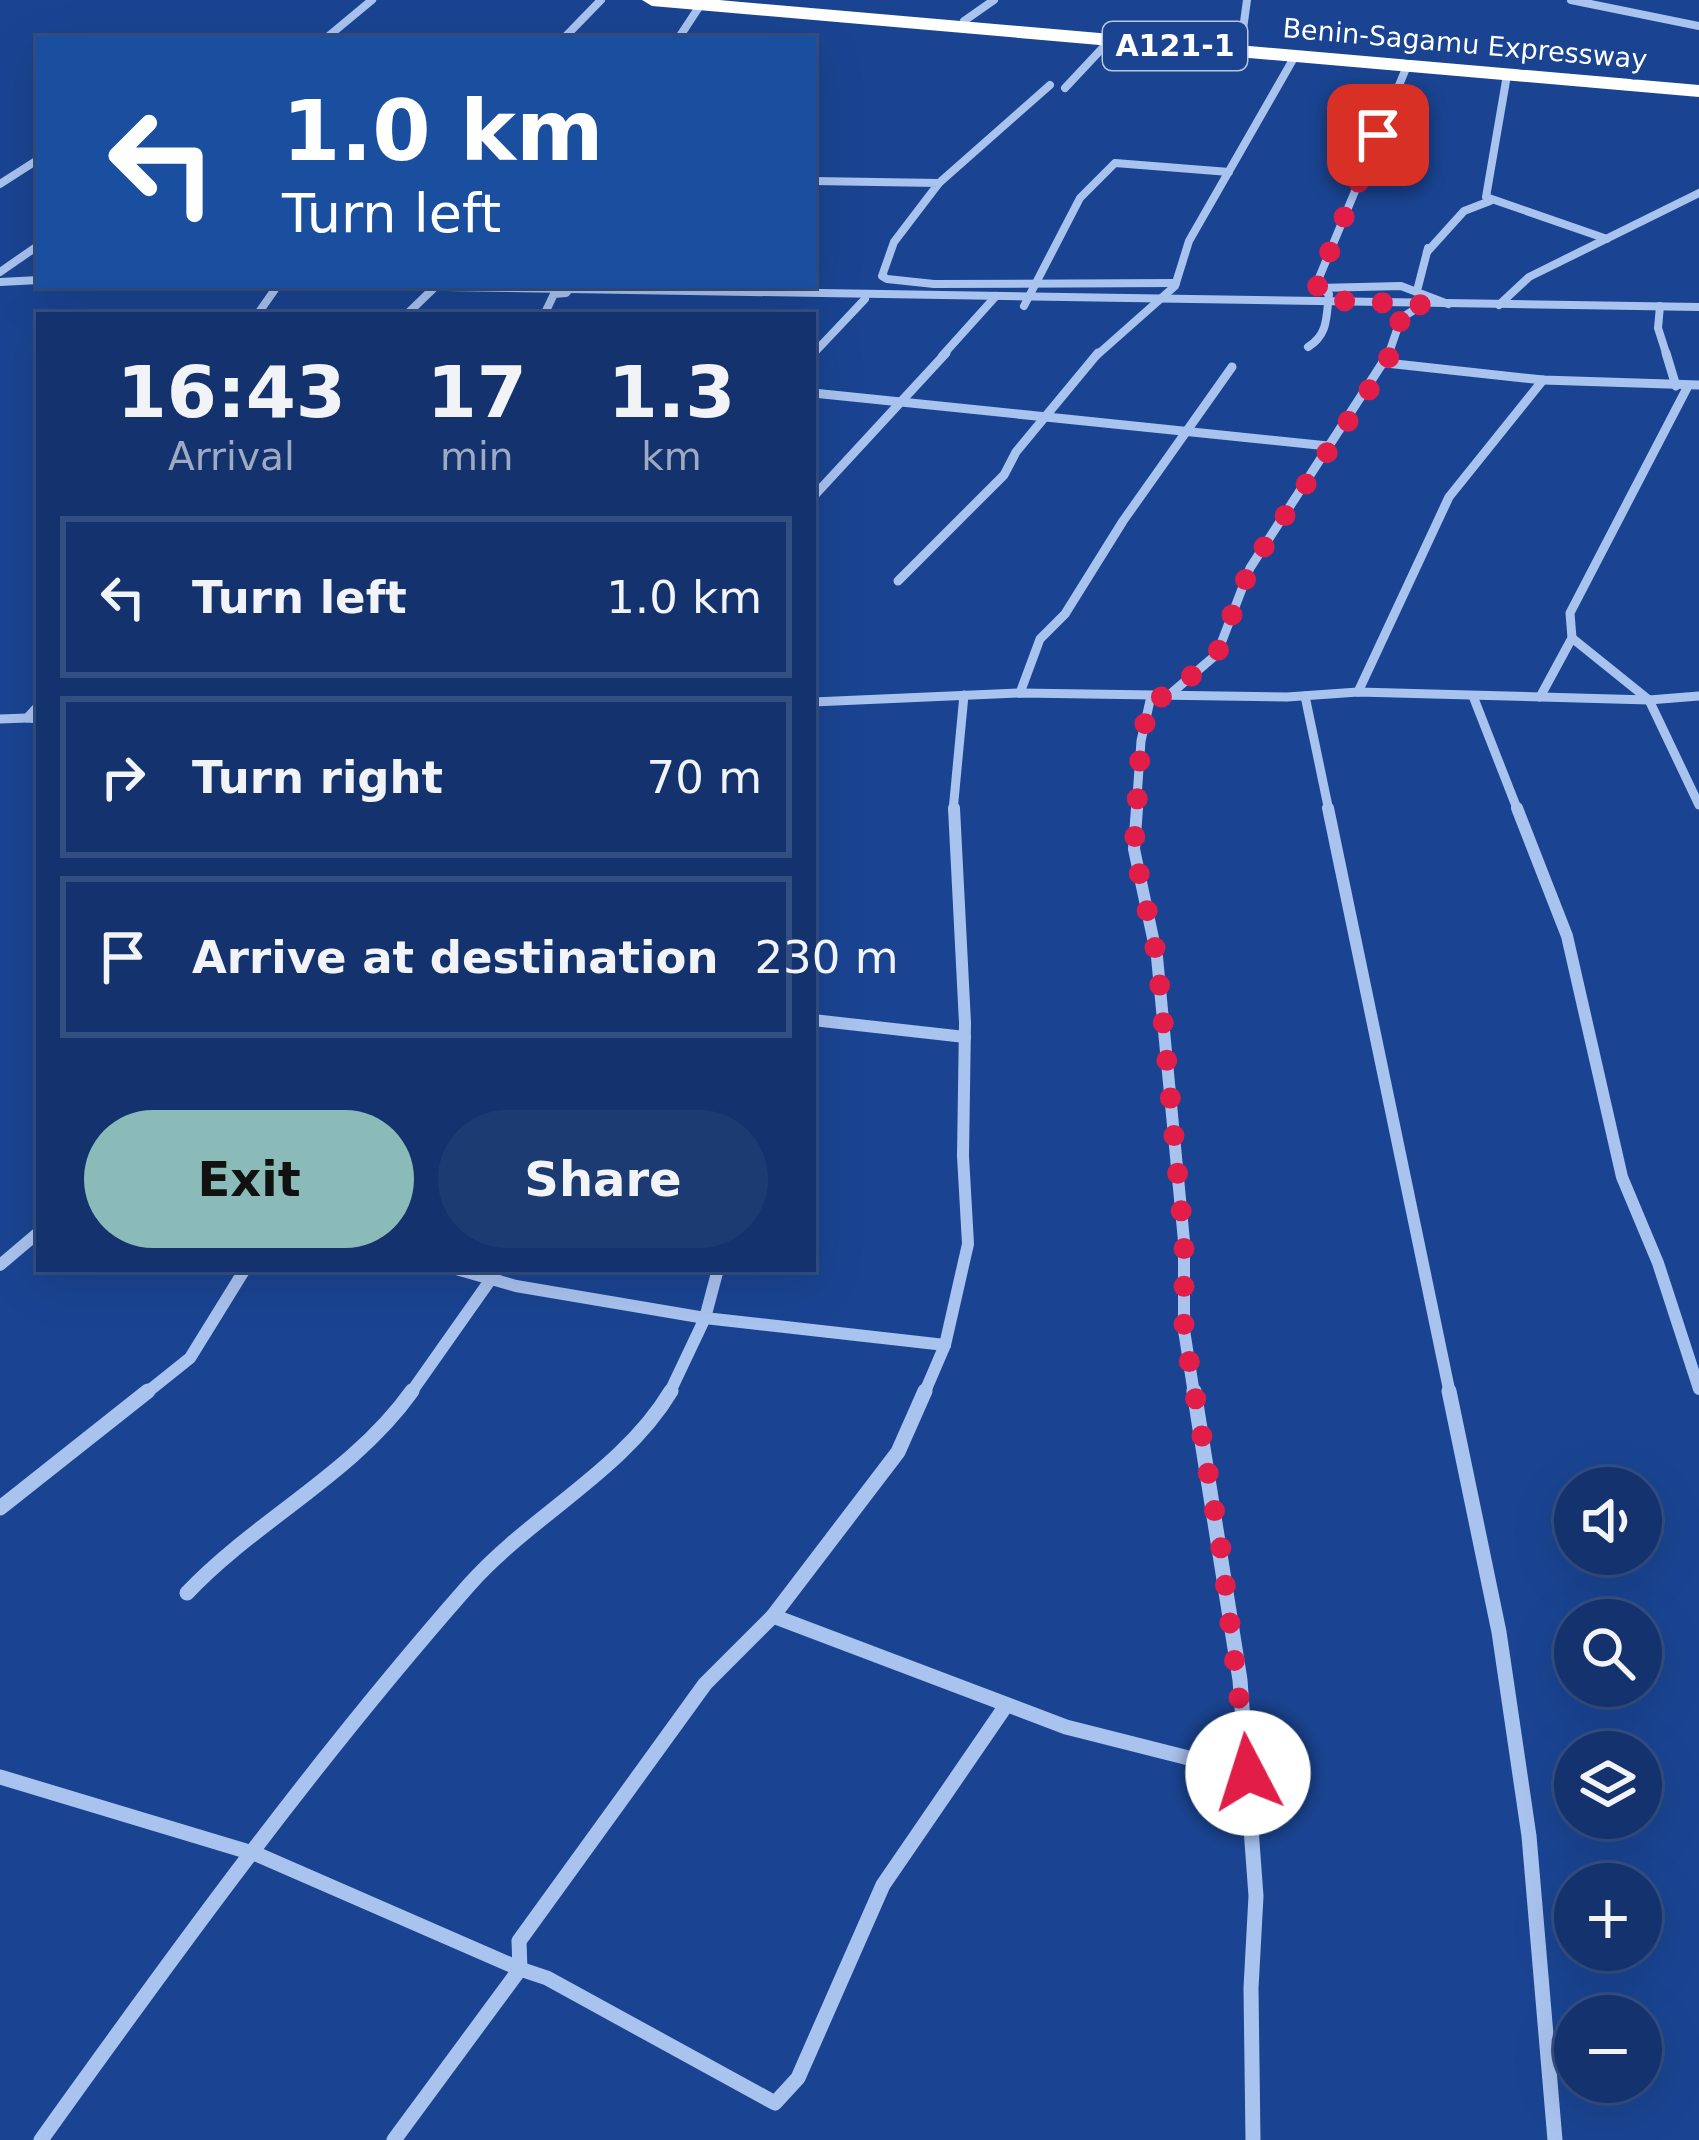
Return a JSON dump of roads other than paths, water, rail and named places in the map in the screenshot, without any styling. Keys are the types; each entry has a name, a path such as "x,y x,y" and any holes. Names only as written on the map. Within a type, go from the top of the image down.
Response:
{"highway":[{"name":"Benin-Sagamu Expressway","path":"652,0 1699,88"},
{"name":"A121-1","path":"711,2 800,3 1699,88"}],"street":[{"path":"329,36 371,0"},
{"path":"566,36 602,0"},
{"path":"964,21 994,0"},
{"path":"1241,44 1247,0"},
{"path":"1570,0 1699,26"},
{"path":"1628,11 1639,0"},
{"path":"681,36 711,2"},
{"path":"1065,88 1110,40"},
{"path":"898,581 1004,475 1046,414 1110,339 1165,299 1189,241 1295,56"},
{"path":"1407,66 1317,288 1426,305 1699,307"},
{"path":"1507,75 1484,192 1490,201 1607,239"},
{"path":"1050,85 939,183 895,242 882,276 894,281 1175,283"},
{"path":"0,184 36,161"},
{"path":"1028,301 1080,198 1115,164 1229,172"},
{"path":"816,186 939,183"},
{"path":"1499,305 1529,277 1694,195 1699,206"},
{"path":"1427,251 1464,212 1490,201"},
{"path":"1028,301 1065,217"},
{"path":"1418,287 1430,240"},
{"path":"0,272 36,246"},
{"path":"0,282 36,280"},
{"path":"883,298 894,281"},
{"path":"466,288 866,299 996,296 1028,301 1330,293 1391,283 1418,287 1449,305"},
{"path":"1028,301 1034,284"},
{"path":"1105,297 1113,284"},
{"path":"409,312 434,288"},
{"path":"554,294 570,288"},
{"path":"729,295 733,288"},
{"path":"1308,347 1320,342 1327,331 1330,293"},
{"path":"545,312 554,294"},
{"path":"816,494 897,402 958,344 996,296"},
{"path":"816,350 866,299"},
{"path":"1253,2140 1251,1988 1256,1895 1248,1773 1221,1549 1184,1330 1184,1241 1157,957 1134,849 1141,741 1159,697 1217,654 1250,568 1387,363 1401,318 1426,305"},
{"path":"1540,697 1572,638 1570,613 1688,386 1658,328 1660,307"},
{"path":"1387,363 1543,380 1688,386"},
{"path":"1020,693 1040,639 1065,614 1123,520 1232,367"},
{"path":"1358,692 1449,497 1543,380"},
{"path":"816,393 1328,446"},
{"path":"1572,638 1649,700 1699,805"},
{"path":"816,701 1020,693 1159,697 1358,692 1649,700 1699,696"},
{"path":"394,2140 520,1970 519,1941 705,1684 773,1616 898,1452 945,1345 968,1244 963,1156 965,1037 953,825 964,695"},
{"path":"1305,696 1499,1632 1529,1836 1556,2140"},
{"path":"1474,696 1568,936 1622,1177 1658,1263 1699,1389"},
{"path":"0,719 33,719"},
{"path":"816,1020 965,1037"},
{"path":"0,1265 36,1235"},
{"path":"0,1508 190,1358 243,1272"},
{"path":"41,2140 182,1943 430,1628 497,1553 652,1423 683,1371 717,1272"},
{"path":"187,1593 217,1562 310,1492 394,1416 496,1274 705,1318 945,1345"},
{"path":"773,1616 1005,1707 1193,1763 1248,1773"},
{"path":"2,1781 256,1854 547,1978 775,2103 798,2078 883,1885 1005,1707"}]}
